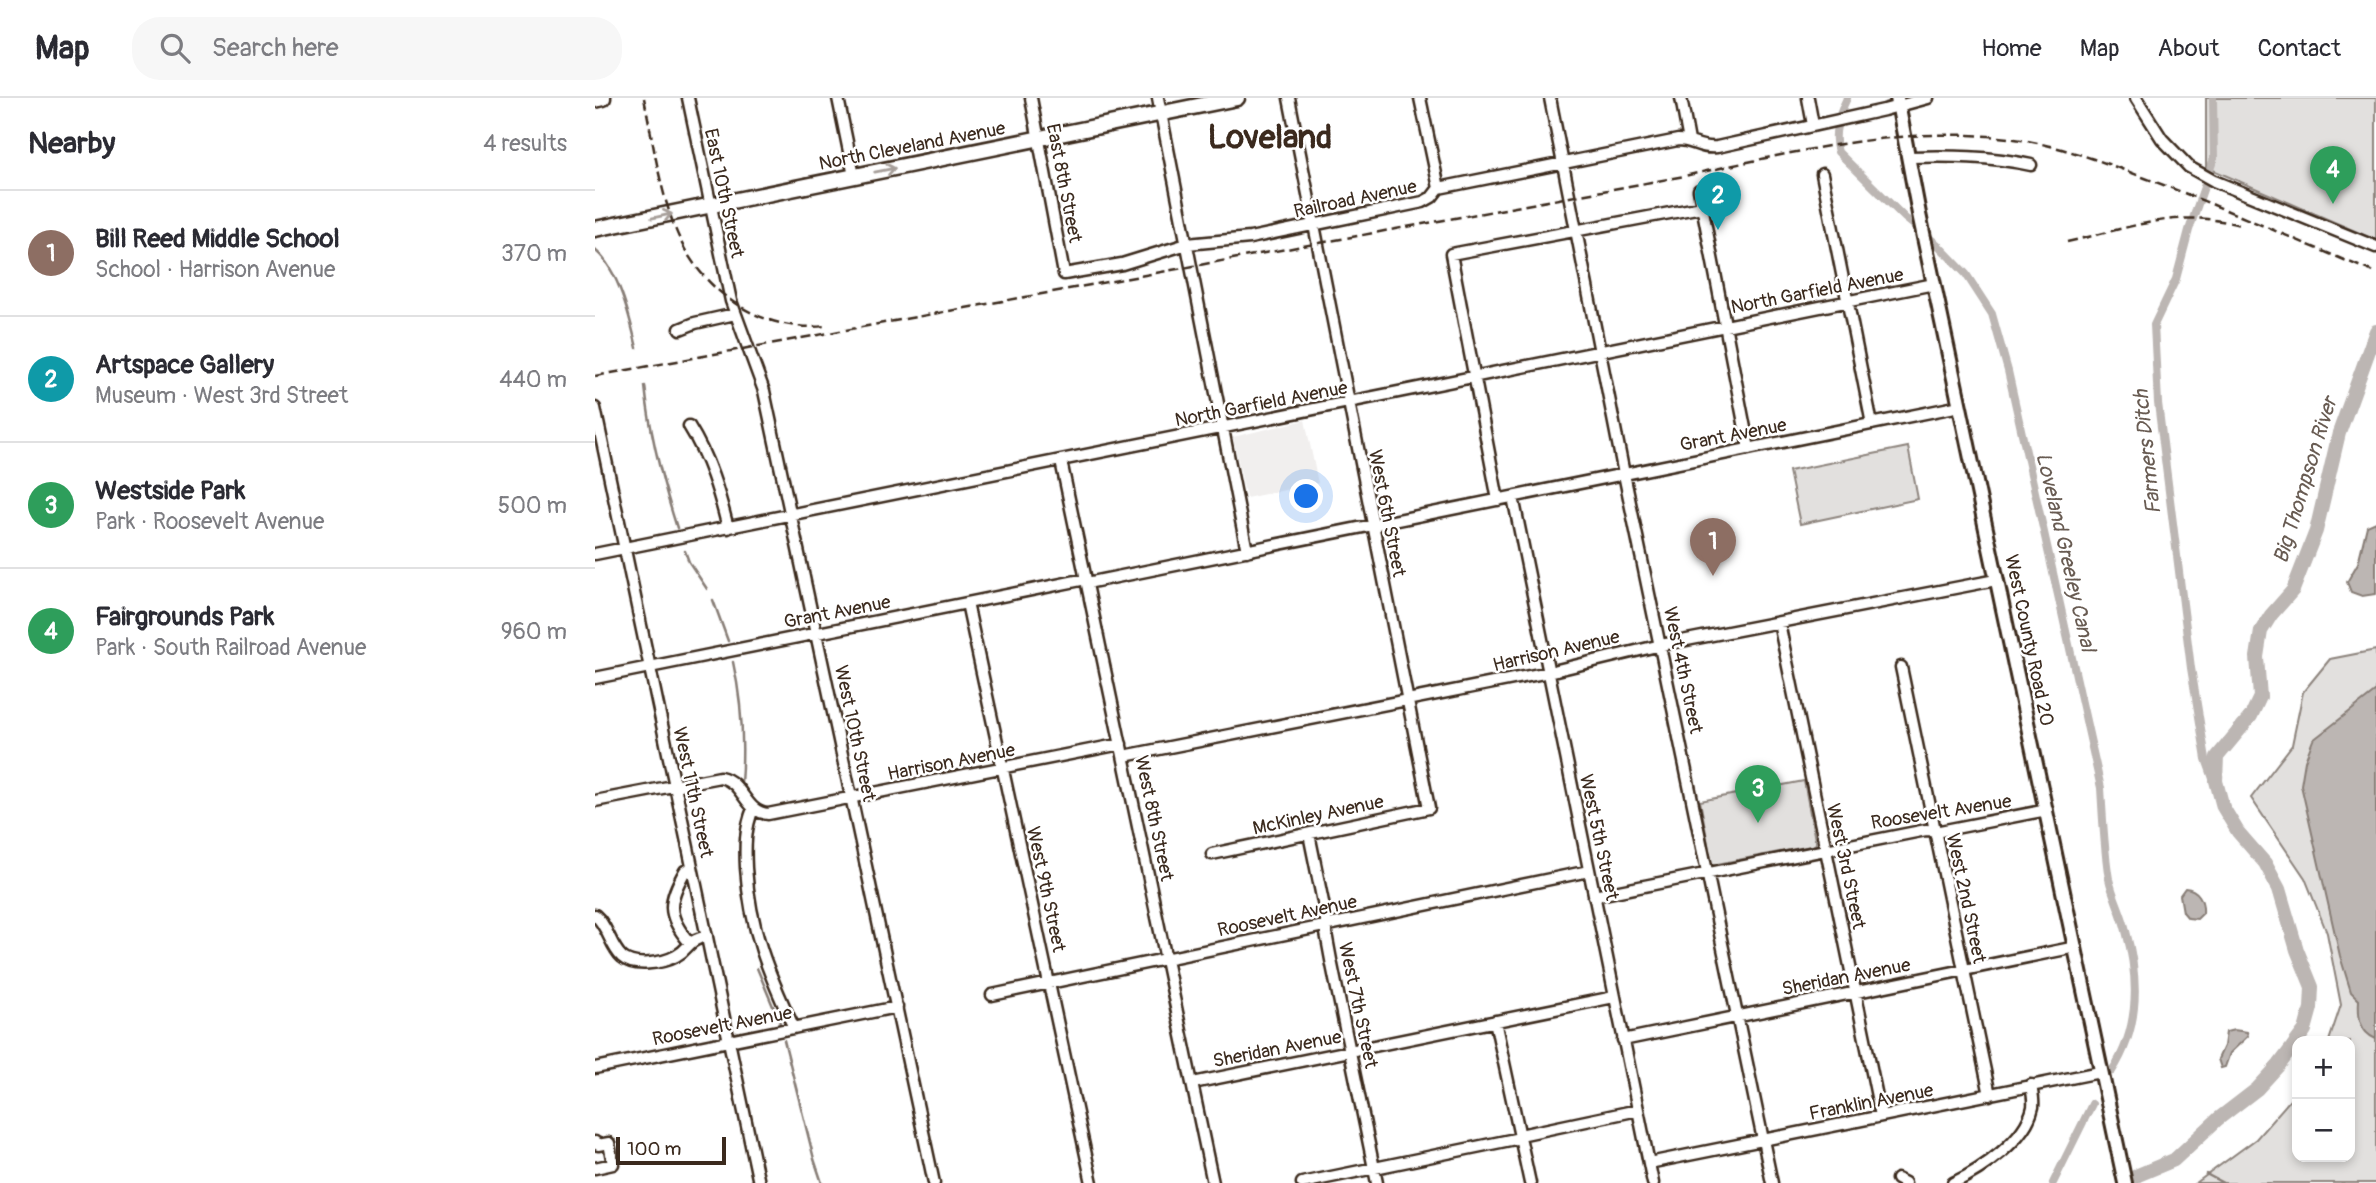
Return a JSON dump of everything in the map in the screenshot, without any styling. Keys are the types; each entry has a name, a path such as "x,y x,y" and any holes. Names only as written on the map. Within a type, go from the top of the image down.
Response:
{"highway":[{"path":"595,100 603,98"},
{"name":"North Cleveland Avenue","path":"595,229 1237,98"}],"main road":[{"name":"West County Road 20","path":"1898,102 1907,157 2125,1183"}],"street":[{"name":"East 10th Street","path":"688,98 729,295"},
{"path":"838,98 855,176"},
{"name":"East 8th Street","path":"1031,98 1064,274"},
{"path":"1158,98 1247,551"},
{"name":"West 6th Street","path":"1289,98 1429,808"},
{"path":"1420,98 1439,188"},
{"name":"West 4th Street","path":"1550,98 1623,474 1772,1183"},
{"path":"1681,98 1689,141"},
{"path":"1808,98 1813,125"},
{"name":"Railroad Avenue","path":"1064,274 1122,264 1187,244 1250,238 1423,202 1432,197 1439,188 1678,140 1689,141 1702,148 1717,147 1851,117 1898,102 1928,98"},
{"path":"2136,98 2174,153 2203,176 2376,247"},
{"path":"1907,157 1967,157 2031,165"},
{"path":"1822,174 1872,424"},
{"path":"1699,190 1749,449"},
{"path":"1498,500 1451,254 1702,207"},
{"name":"North Garfield Avenue","path":"595,554 1934,284"},
{"name":"West 10th Street","path":"729,295 764,391 934,1183"},
{"path":"680,330 695,323 735,313"},
{"name":"Grant Avenue","path":"595,678 967,603 1247,551 1960,406"},
{"name":"West 11th Street","path":"595,408 759,1183"},
{"path":"689,426 702,447 716,482 728,528"},
{"name":"West 8th Street","path":"1061,461 1213,1183"},
{"name":"West 5th Street","path":"1513,497 1653,1183"},
{"name":"Harrison Avenue","path":"1124,756 1549,672 1661,645 1996,580"},
{"name":"West 9th Street","path":"967,603 1092,1183"},
{"name":"West 3rd Street","path":"1779,623 1881,1116"},
{"name":"West 2nd Street","path":"1901,667 1990,1095"},
{"name":"Harrison Avenue","path":"753,809 768,814 1121,744"},
{"path":"595,801 715,777 724,778 739,788 753,809 745,841 749,904 761,954 794,1028"},
{"name":"McKinley Avenue","path":"1212,853 1429,808"},
{"name":"Roosevelt Avenue","path":"1594,896 1825,848 2047,810"},
{"name":"West 7th Street","path":"1309,834 1326,933 1377,1183"},
{"path":"689,942 674,922 671,905 674,891 684,871 692,868"},
{"name":"Roosevelt Avenue","path":"992,995 1589,871"},
{"path":"595,915 620,955 629,961 640,963 670,958 684,950 689,942 707,936"},
{"name":"Sheridan Avenue","path":"1623,1040 2076,947"},
{"name":"Sheridan Avenue","path":"1193,1083 1614,997"},
{"name":"Roosevelt Avenue","path":"595,1068 897,1007"},
{"path":"1495,1021 1530,1183"},
{"name":"Franklin Avenue","path":"1649,1163 2100,1072"},
{"path":"1953,1183 1995,1158 2013,1140 2033,1107 2031,1085"},
{"path":"1302,1183 1638,1110"},
{"path":"595,1142 598,1145 609,1143 613,1164 595,1168"}],"shaded area":[{"path":"2206,98 2376,98 2376,240 2206,167"},
{"path":"1305,420 1318,483 1246,498 1233,437"},
{"path":"1908,447 1918,499 1800,524 1789,471"},
{"path":"2376,522 2376,594 2362,596 2351,592 2347,582 2358,563 2367,526"},
{"path":"2376,650 2376,1183 2196,1183 2256,1139 2292,1098 2292,1162 2355,1162 2355,1036 2331,1036 2341,1005 2327,933 2305,878 2251,798 2292,745 2303,692 2330,659"},
{"path":"2376,691 2376,1039 2363,1028 2359,1018 2359,1000 2351,992 2340,956 2301,785 2305,761 2313,740"},
{"path":"1804,781 1816,845 1712,865 1700,801"},
{"path":"2185,888 2197,893 2201,900 2203,913 2197,919 2188,918 2183,912 2180,895"},
{"path":"2226,1032 2247,1032 2248,1036 2230,1053 2225,1067 2221,1068 2218,1059"}],"waterway":[{"name":"Loveland Greeley Canal","path":"1847,98 1836,131 1838,152 1966,274 1992,314 2008,371 2101,788 2109,879 2124,924 2133,967 2135,985 2132,1020 2128,1038 2112,1071"},
{"name":"Farmers Ditch","path":"2213,98 2214,158 2189,230 2176,279 2154,325 2158,403 2191,668 2206,759 2223,807"},
{"path":"595,250 617,282 637,348"},
{"name":"Farmers Ditch","path":"2128,1183 2138,1175 2174,1160 2218,1119 2257,1089 2305,1030 2311,1008 2312,987 2297,950 2279,889 2265,863 2238,832 2223,807 2216,781 2217,757 2251,716 2260,697 2257,657 2261,631 2293,590 2316,531 2339,433 2376,331"},
{"path":"645,386 657,458 677,528"},
{"path":"685,551 707,589"},
{"path":"713,600 728,641"},
{"path":"733,662 741,723 741,784"},
{"path":"757,968 780,1023"},
{"path":"784,1040 822,1183"},
{"name":"Loveland Greeley Canal","path":"2053,1183 2092,1104"},
{"path":"2206,1174 2223,1183"}],"railway":[{"path":"644,98 669,212 685,250 699,270 715,288 755,314 777,322 825,326"},
{"path":"595,376 1684,176 1804,150 1926,135 2008,138 2078,154 2203,201 2376,273"},
{"path":"2067,242 2175,219 2219,221 2243,226"}],"place":[{"name":"Fairgrounds Park","path":"2333,204"},
{"name":"Artspace Gallery","path":"1718,230"},
{"name":"Bill Reed Middle School","path":"1713,576"},
{"name":"Westside Park","path":"1758,823"}],"district":[{"name":"Loveland","path":"1270,136"}],"water label":[{"name":"Big Thompson River","path":"2305,480"}]}
